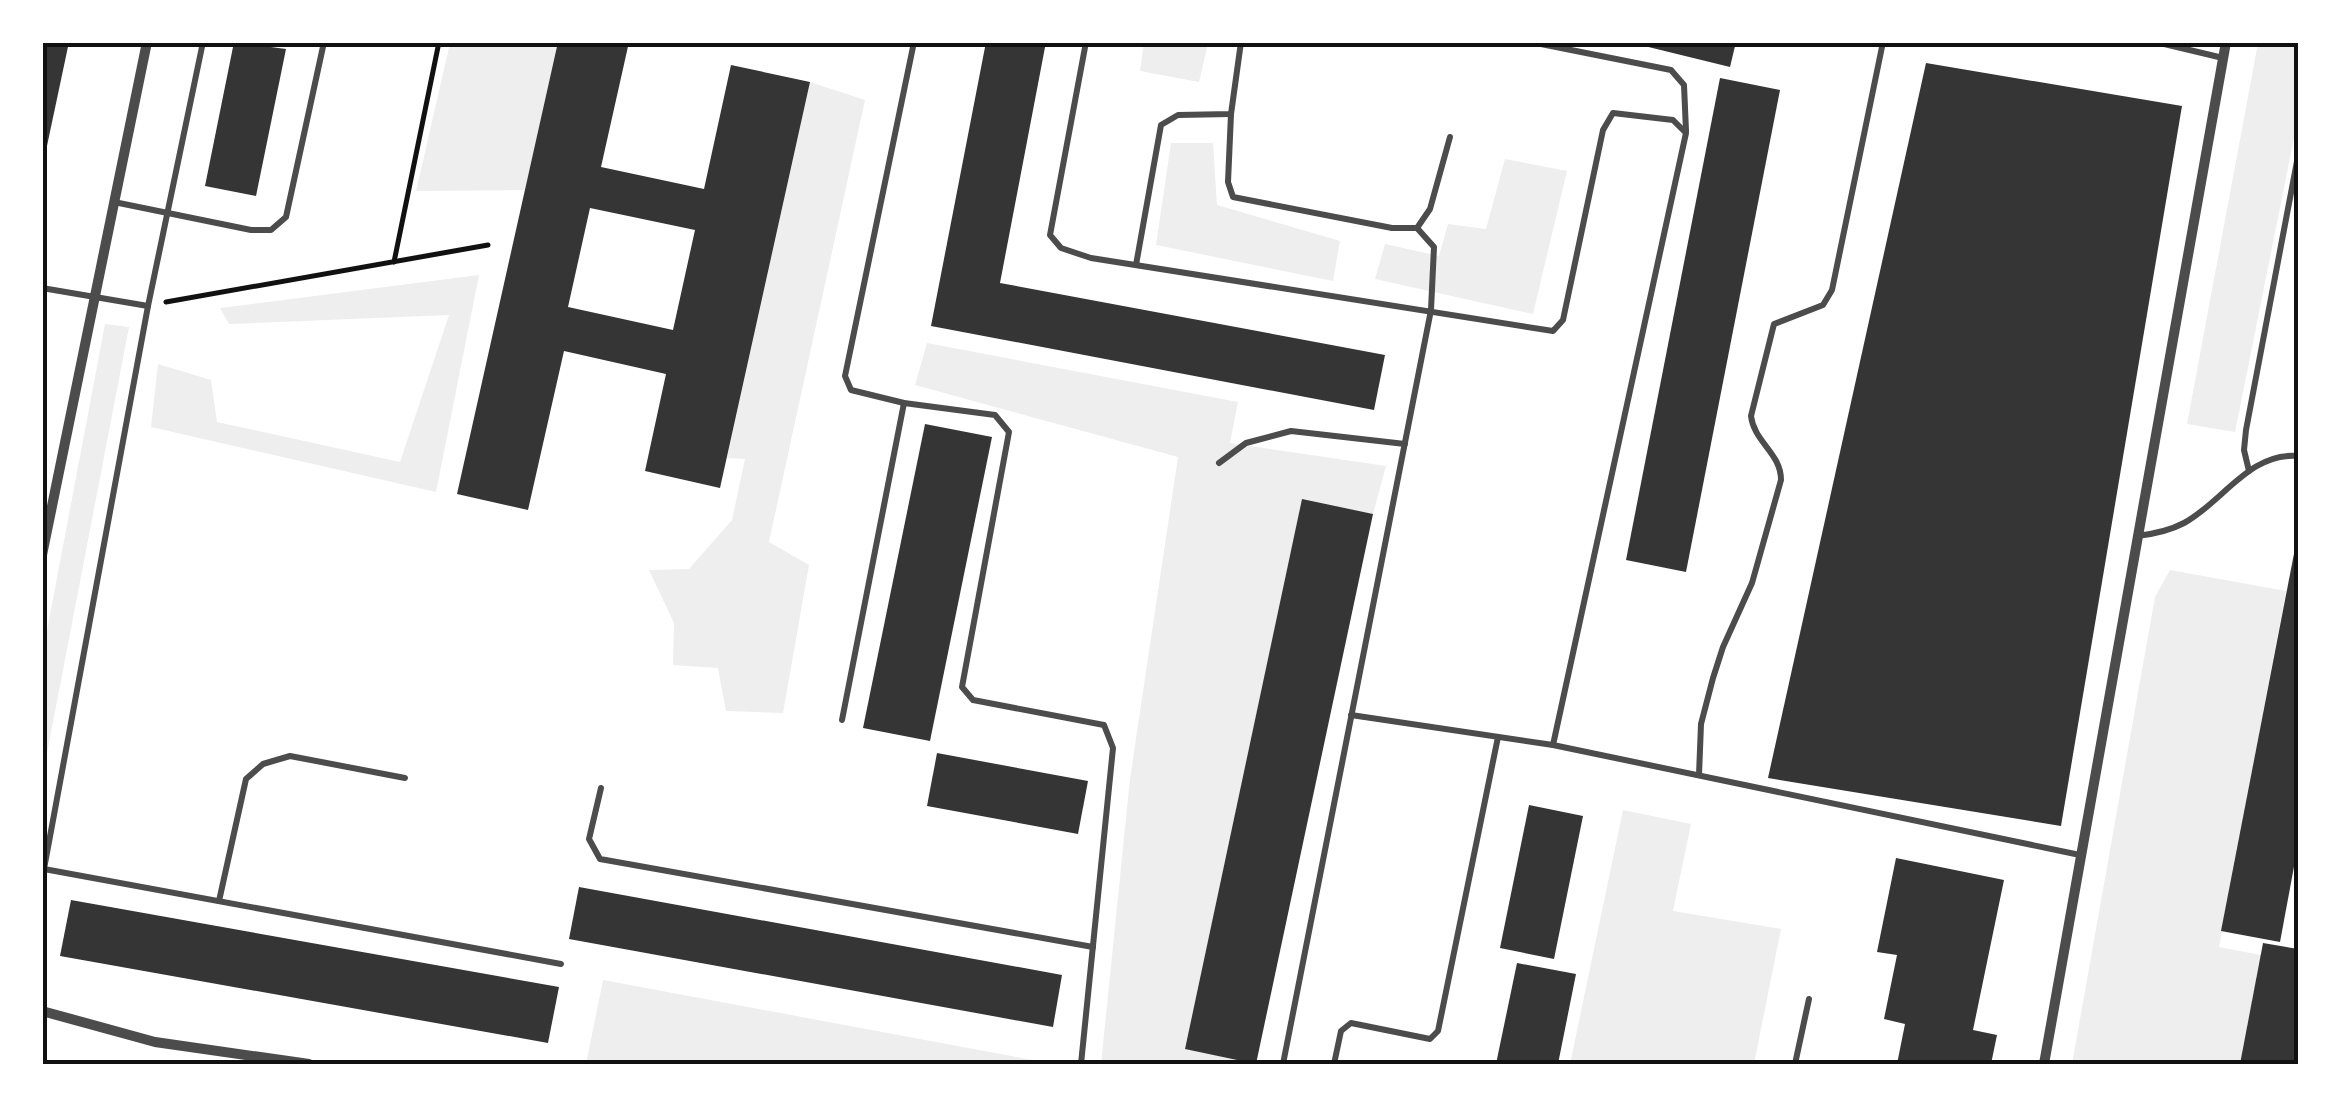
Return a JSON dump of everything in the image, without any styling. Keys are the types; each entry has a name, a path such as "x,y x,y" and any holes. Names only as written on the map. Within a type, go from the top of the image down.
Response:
{"street":[{"path":"42,555 147,42"},
{"path":"2044,1064 2226,42"},
{"path":"42,1011 155,1042 309,1064"}],"lane":[{"path":"203,42 148,306 43,869 560,964"},
{"path":"114,202 252,230 272,230 286,217 324,42"},
{"path":"914,42 845,376 852,390 904,403 995,415 1009,432 962,687 973,700 1104,725 1112,748 1082,1064"},
{"path":"1086,42 1050,235 1062,248 1091,258 1553,331 1563,320 1603,130 1613,113 1674,120 1686,134"},
{"path":"1241,42 1231,114 1228,182 1233,197 1392,228 1416,228 1434,247 1431,310 1283,1064"},
{"path":"1531,42 1670,70 1684,85 1686,134 1553,745"},
{"path":"1699,775 1701,724 1713,678 1752,583 1782,480 1782,465 1753,428 1751,416 1774,324 1822,305 1832,290 1883,42"},
{"path":"2156,42 2223,58"},
{"path":"1136,265 1161,125 1178,114 1231,114"},
{"path":"1416,228 1430,209 1450,137"},
{"path":"2249,471 2244,450 2246,430 2298,156"},
{"path":"42,288 148,306"},
{"path":"842,720 904,403"},
{"path":"1219,463 1246,443 1291,432 1405,444"},
{"path":"2136,536 2164,532 2187,522 2272,457 2298,456"},
{"path":"1351,714 1553,745 2080,855"},
{"path":"1334,1064 1340,1031 1351,1023 1430,1039 1438,1030 1498,737"},
{"path":"220,901 246,779 262,764 290,756 405,778"},
{"path":"601,788 589,839 600,858 1093,946"},
{"path":"1795,1064 1809,999"}],"path":[{"path":"394,262 439,42"},
{"path":"148,306 488,245"}],"shaded area":[{"path":"450,43 558,43 525,190 416,191"},
{"path":"1144,43 1208,43 1199,82 1140,71"},
{"path":"2258,43 2298,43 2298,118 2235,432 2187,424"},
{"path":"810,82 865,100 769,542 809,565 783,713 726,711 718,668 673,665 674,623 649,570 689,569 732,520 745,459 727,458"},
{"path":"1171,143 1213,143 1217,205 1340,241 1333,281 1156,245"},
{"path":"1505,159 1567,171 1533,314 1375,279 1385,244 1439,256 1448,224 1486,229"},
{"path":"479,275 436,492 151,427 158,364 211,380 217,422 400,462 449,315 229,324 220,308"},
{"path":"105,324 129,327 43,774 43,652"},
{"path":"927,343 1238,402 1230,443 1386,466 1373,514 1302,500 1185,1048 1256,1064 1101,1064 1130,779 1178,457 915,385"},
{"path":"2170,570 2286,591 2219,947 2261,955 2240,1064 2072,1064 2155,597"},
{"path":"1623,810 1691,824 1673,911 1781,929 1754,1064 1570,1064"},
{"path":"603,980 1054,1064 586,1064"}],"building":[{"path":"42,42 69,42 44,160 42,160"},
{"path":"234,42 286,49 256,196 205,186"},
{"path":"558,42 629,42 601,167 704,189 731,65 810,82 720,488 645,471 666,374 564,351 528,510 457,494","holes":["590,208 695,230 673,330 568,307"]},
{"path":"986,42 1046,42 1000,283 1385,355 1374,410 931,326"},
{"path":"1628,42 1736,42 1730,67"},
{"path":"1926,63 2182,106 2061,826 1768,778"},
{"path":"1720,78 1780,90 1686,572 1626,560"},
{"path":"925,424 992,437 930,741 863,728"},
{"path":"1302,499 1373,514 1256,1064 1185,1049"},
{"path":"2297,538 2298,845 2280,942 2221,931"},
{"path":"937,753 1088,781 1078,834 927,806"},
{"path":"1529,805 1583,816 1554,959 1500,948"},
{"path":"1896,858 2004,880 1973,1030 1997,1035 1991,1064 1897,1064 1905,1024 1884,1019 1897,955 1877,952"},
{"path":"579,887 1062,975 1053,1027 569,939"},
{"path":"71,900 559,987 548,1043 60,956"},
{"path":"2263,943 2298,949 2298,1064 2240,1064"},
{"path":"1517,963 1576,974 1558,1064 1496,1064"}]}
